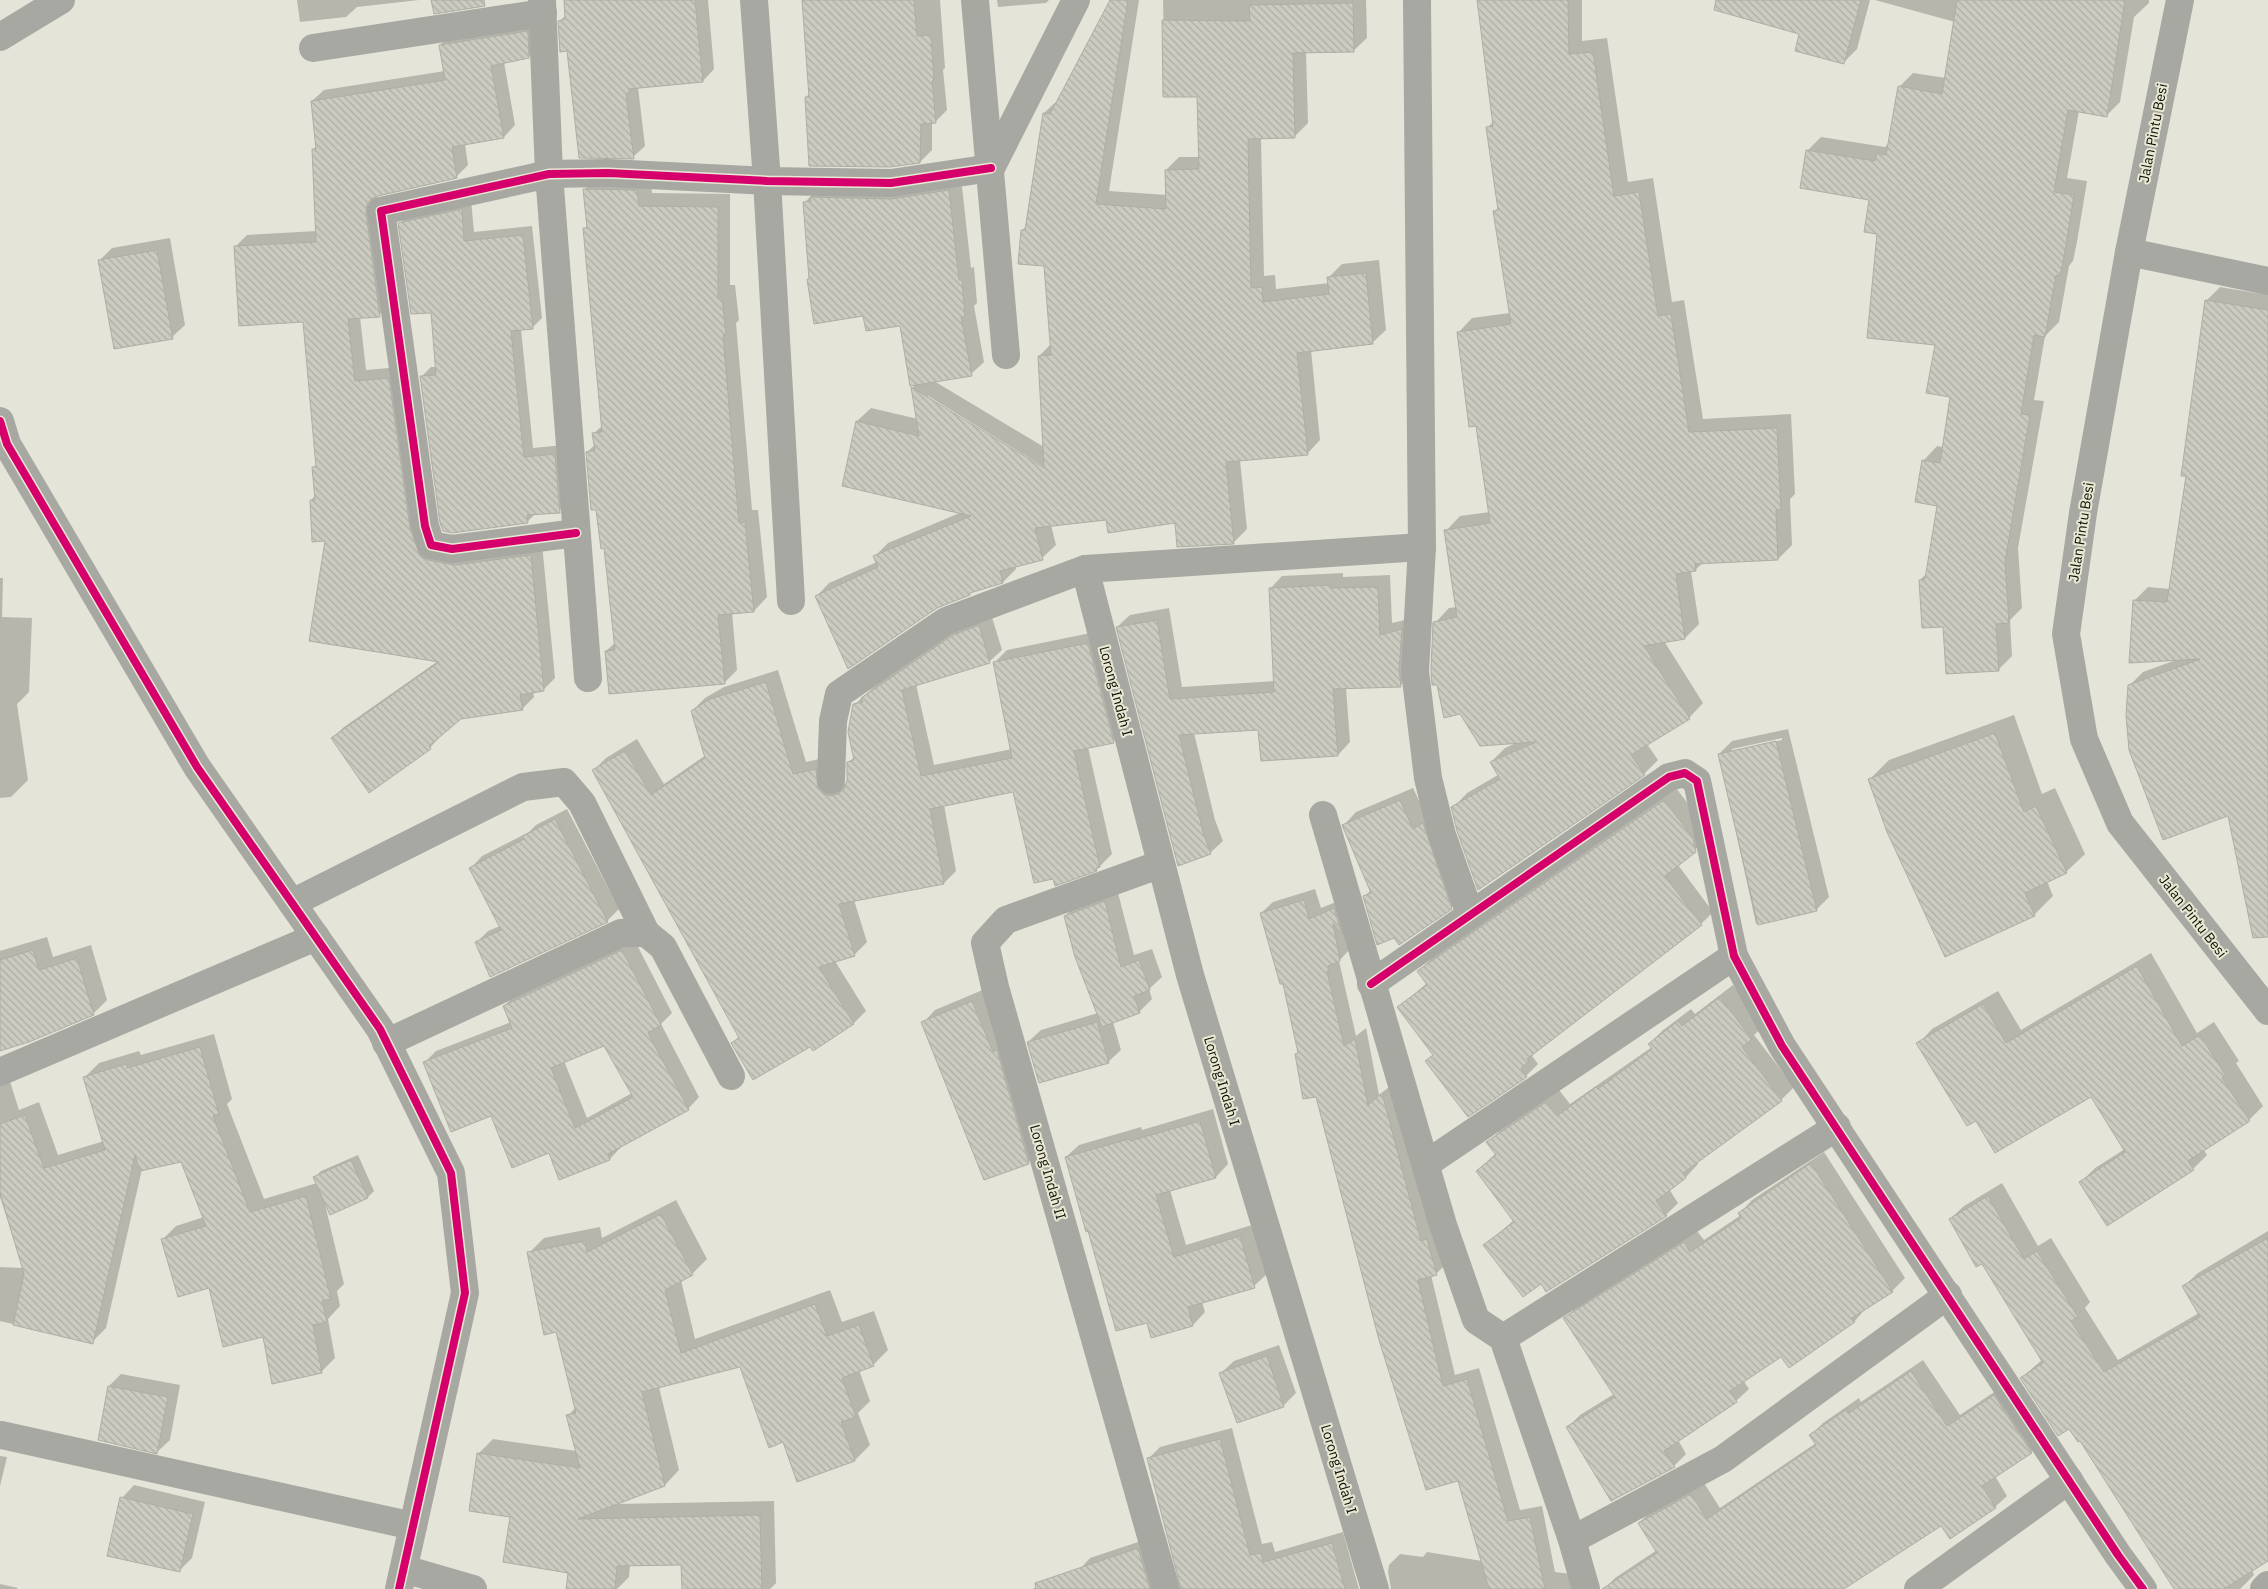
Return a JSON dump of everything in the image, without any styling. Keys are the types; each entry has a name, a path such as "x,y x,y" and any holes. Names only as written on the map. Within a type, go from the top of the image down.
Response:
{"street":[{"path":"0,37 62,0"},
{"path":"754,0 767,181 791,601"},
{"path":"975,0 1006,355"},
{"path":"990,168 1076,0"},
{"path":"1417,0 1422,547 1415,670 1428,778 1442,835 1470,914"},
{"name":"Jalan Pintu Besi","path":"2180,0 2129,252 2083,513 2066,634 2084,739 2120,823 2268,1011"},
{"path":"313,48 542,7 549,174 588,678"},
{"path":"576,533 452,549 432,545 425,526 381,211 549,174 608,173 767,181 891,183 990,168"},
{"path":"2129,252 2268,281"},
{"path":"0,421 7,444 197,767 380,1029 451,1174 465,1293 402,1579 474,1589"},
{"path":"831,780 833,721 839,694 946,621 1085,570 1422,547"},
{"name":"Lorong Indah I","path":"1085,570 1190,975 1375,1589"},
{"path":"1371,984 1669,777 1685,773 1697,781 1734,956 1782,1046 2143,1589"},
{"path":"292,903 523,787 564,782 582,803 646,933 662,947 731,1076"},
{"path":"1323,815 1443,1226 1476,1320 1503,1338 1572,1540 1586,1589"},
{"name":"Lorong Indah II","path":"1161,864 1006,920 985,943 995,986 1166,1589"},
{"path":"386,1043 621,932 646,933"},
{"path":"0,1072 316,937"},
{"path":"1426,1164 1734,956"},
{"path":"1503,1338 1836,1127"},
{"path":"1572,1540 1723,1459 1948,1295"},
{"path":"1,1435 413,1526"},
{"path":"1918,1589 2070,1480"},
{"path":"2264,1589 2268,1585"}],"building":[{"path":"431,0 484,0 485,6 434,14"},
{"path":"564,0 695,0 703,82 629,89 629,93 626,94 634,159 579,158 567,51 560,52 558,21 565,19"},
{"path":"802,0 914,0 917,36 931,35 934,81 932,81 936,123 921,124 920,163 890,167 809,166 805,97 809,97"},
{"path":"1110,0 1128,0 1096,204 1166,209 1165,170 1199,169 1197,97 1163,97 1162,20 1250,21 1249,5 1353,3 1354,52 1293,53 1295,138 1248,139 1251,288 1262,287 1263,302 1329,294 1327,277 1366,273 1373,344 1297,353 1308,455 1226,462 1234,544 1177,547 1175,523 1108,533 1106,520 1035,528 1043,560 1000,571 1003,583 970,593 970,595 937,608 848,669 815,596 878,567 873,556 971,516 842,486 856,421 919,436 911,387 1044,468 1038,356 1051,355 1044,266 1018,264 1021,230 1025,230 1043,113 1050,114"},
{"path":"1477,0 1568,0 1569,54 1593,52 1614,196 1639,192 1658,316 1671,314 1689,432 1777,428 1781,509 1776,510 1778,560 1695,564 1696,571 1676,574 1685,639 1644,646 1690,719 1631,755 1645,775 1478,890 1457,831 1451,807 1500,779 1490,762 1536,742 1480,746 1460,714 1444,718 1437,685 1432,685 1433,622 1457,617 1444,530 1490,523 1476,426 1469,427 1457,332 1511,324 1493,211 1498,210 1486,127 1493,126"},
{"path":"1716,0 1861,0 1844,64 1795,51 1799,34 1714,10"},
{"path":"1957,0 2125,0 2107,117 2068,110 2054,192 2074,195 2064,257 2060,276 2056,275 2045,337 2034,335 2021,414 2030,415 2005,562 2009,623 1996,624 1999,671 1946,674 1943,627 1922,628 1919,580 1925,579 1937,506 1915,502 1922,460 1940,463 1950,397 1926,393 1935,345 1867,338 1877,234 1864,232 1869,200 1800,188 1806,150 1875,161 1877,153 1886,155 1898,86 1942,94"},
{"path":"528,31 529,58 491,66 504,138 452,147 457,178 378,196 371,199 367,205 366,213 380,317 348,319 355,381 389,378 410,528 420,556 428,560 454,565 531,555 544,691 520,695 523,710 461,719 429,746 431,749 369,793 331,738 439,662 309,641 325,541 312,542 310,500 315,500 312,467 316,467 303,322 239,326 234,246 316,242 312,149 316,149 311,101 445,80 439,45"},
{"path":"583,189 637,190 639,206 718,207 718,298 722,298 726,335 723,335 739,523 745,522 754,612 718,615 725,684 609,694 605,651 615,650 604,548 601,549 596,510 591,510 586,452 595,450 592,433 602,432 583,228 587,228"},
{"path":"949,190 959,280 962,280 965,317 961,317 972,376 910,386 900,326 866,331 863,316 814,324 807,279 809,279 803,202 811,201 810,197 891,199"},
{"path":"462,209 464,241 523,235 533,329 511,331 524,457 555,454 560,513 527,515 528,523 452,533 443,531 440,523 420,376 436,375 431,313 411,314 398,223"},
{"path":"157,250 173,339 114,349 98,260"},
{"path":"2205,300 2268,310 2268,937 2253,938 2228,816 2163,840 2129,750 2126,715 2128,685 2200,659 2129,663 2133,600 2167,602 2186,476 2181,476"},
{"path":"1331,585 1331,588 1378,587 1380,635 1402,629 1399,670 1401,687 1333,689 1338,756 1261,761 1258,730 1179,735 1203,832 1211,854 1178,866 1116,627 1157,620 1170,699 1274,692 1269,588"},
{"path":"979,625 990,663 902,690 921,776 1012,758 993,662 1088,643 1114,743 1074,751 1100,867 1096,868 1097,871 1055,886 1053,879 1034,883 1013,792 930,809 944,884 839,904 855,956 819,967 854,1024 813,1051 810,1047 753,1080 731,1043 739,1038 592,770 625,751 651,795 705,758 691,711 710,699 766,682 793,774 816,769 818,788 830,796 838,794 844,789 847,781 847,762 854,760 848,732 853,704 863,702 861,698 953,635"},
{"path":"1995,733 2024,812 2036,806 2067,873 2025,893 2035,916 1945,957 1887,832 1868,779"},
{"path":"1776,741 1817,911 1758,925 1718,754"},
{"path":"1400,800 1413,829 1423,823 1452,909 1399,945 1394,938 1377,945 1363,896 1371,893 1342,825"},
{"path":"1664,800 1693,838 1696,852 1665,876 1702,925 1527,1059 1529,1061 1521,1068 1527,1077 1468,1117 1425,1061 1433,1055 1397,1007 1427,985 1417,971"},
{"path":"555,819 608,922 490,977 475,942 501,930 469,868 524,839 523,836"},
{"path":"1304,900 1309,919 1334,908 1342,934 1333,923 1340,961 1328,966 1329,970 1327,971 1344,1046 1355,1039 1368,1105 1382,1093 1421,1241 1427,1239 1437,1275 1418,1280 1443,1386 1467,1379 1508,1521 1530,1517 1545,1589 1489,1589 1458,1481 1426,1490 1379,1340 1316,1097 1303,1099 1295,1054 1298,1053 1283,984 1280,984 1260,913"},
{"path":"1105,901 1121,967 1139,960 1150,990 1134,996 1140,1013 1102,1027 1075,957 1064,916"},
{"path":"33,950 39,970 77,958 94,1015 29,1042 0,1051 0,960"},
{"path":"622,950 661,1025 648,1033 689,1110 608,1154 610,1160 559,1180 549,1153 512,1168 491,1116 451,1132 423,1062 512,1028 503,1006","holes":["604,1046 633,1097 575,1128 551,1068"]},
{"path":"2137,966 2182,1046 2200,1035 2226,1076 2222,1078 2250,1121 2188,1161 2194,1170 2107,1226 2079,1182 2125,1152 2091,1097 1995,1153 1976,1121 1967,1126 1916,1043 1983,1004 2006,1043"},
{"path":"1720,997 1752,1039 1742,1047 1782,1101 1683,1173 1686,1178 1656,1201 1667,1216 1546,1292 1541,1284 1523,1297 1483,1245 1514,1222 1476,1171 1496,1155 1486,1142 1546,1102 1557,1116 1596,1087 1598,1089 1652,1049 1648,1044 1678,1021 1682,1026"},
{"path":"972,1001 993,1052 997,1050 1029,1164 984,1180 921,1022"},
{"path":"1097,1022 1109,1063 1039,1083 1027,1042"},
{"path":"200,1047 219,1114 213,1116 250,1212 306,1196 331,1299 322,1301 327,1322 313,1325 322,1373 272,1384 263,1337 223,1347 209,1288 178,1297 161,1239 206,1226 181,1162 140,1171 135,1155 93,1344 13,1325 24,1274 0,1193 0,1124 25,1115 44,1168 105,1150 83,1077 126,1064 127,1068"},
{"path":"1200,1121 1216,1178 1156,1195 1174,1257 1240,1236 1255,1288 1188,1307 1193,1326 1151,1338 1147,1323 1116,1331 1065,1157"},
{"path":"351,1160 368,1198 330,1215 313,1177"},
{"path":"1811,1163 1893,1292 1852,1318 1855,1322 1789,1368 1781,1357 1730,1391 1737,1402 1664,1451 1675,1467 1611,1501 1566,1427 1615,1397 1563,1318 1684,1242 1690,1252 1741,1218 1738,1213"},
{"path":"1988,1196 2024,1259 2037,1251 2078,1317 2071,1321 2104,1372 2200,1317 2182,1286 2268,1238 2268,1561 2224,1589 2174,1589 2080,1441 2078,1442 2069,1429 2058,1436 2020,1378 2043,1363 1982,1264 1976,1267 1949,1219"},
{"path":"661,1214 693,1275 665,1290 681,1353 815,1304 827,1336 859,1325 874,1366 842,1378 856,1417 841,1422 855,1461 797,1482 783,1442 769,1448 740,1367 642,1392 665,1486 578,1519 760,1515 762,1589 682,1589 681,1565 617,1566 615,1589 566,1589 568,1573 503,1562 510,1517 469,1511 477,1453 580,1468 566,1415 576,1413 556,1332 544,1335 527,1252 585,1241 587,1252"},
{"path":"1267,1356 1284,1407 1237,1423 1219,1373"},
{"path":"1911,1371 1947,1426 1994,1395 2032,1453 1982,1486 1996,1508 1950,1539 1941,1526 1844,1589 1602,1589 1657,1553 1638,1523 1691,1494 1707,1519 1816,1445 1809,1435 1847,1409 1849,1413"},
{"path":"108,1386 168,1397 157,1454 98,1440"},
{"path":"1220,1439 1250,1555 1261,1553 1263,1562 1332,1543 1345,1589 1181,1589 1147,1458"},
{"path":"120,1497 193,1514 180,1572 107,1556"},
{"path":"1138,1548 1150,1589 1036,1589 1035,1583"}],"cycle path":[{"path":"576,533 452,549 431,545 425,526 381,211 549,174 608,173 767,181 891,183 991,168"},
{"path":"0,421 7,444 197,767 380,1029 451,1173 465,1293 399,1589"},
{"path":"1371,984 1669,777 1685,773 1697,781 1734,956 1782,1046 2118,1555 2143,1589"}]}
